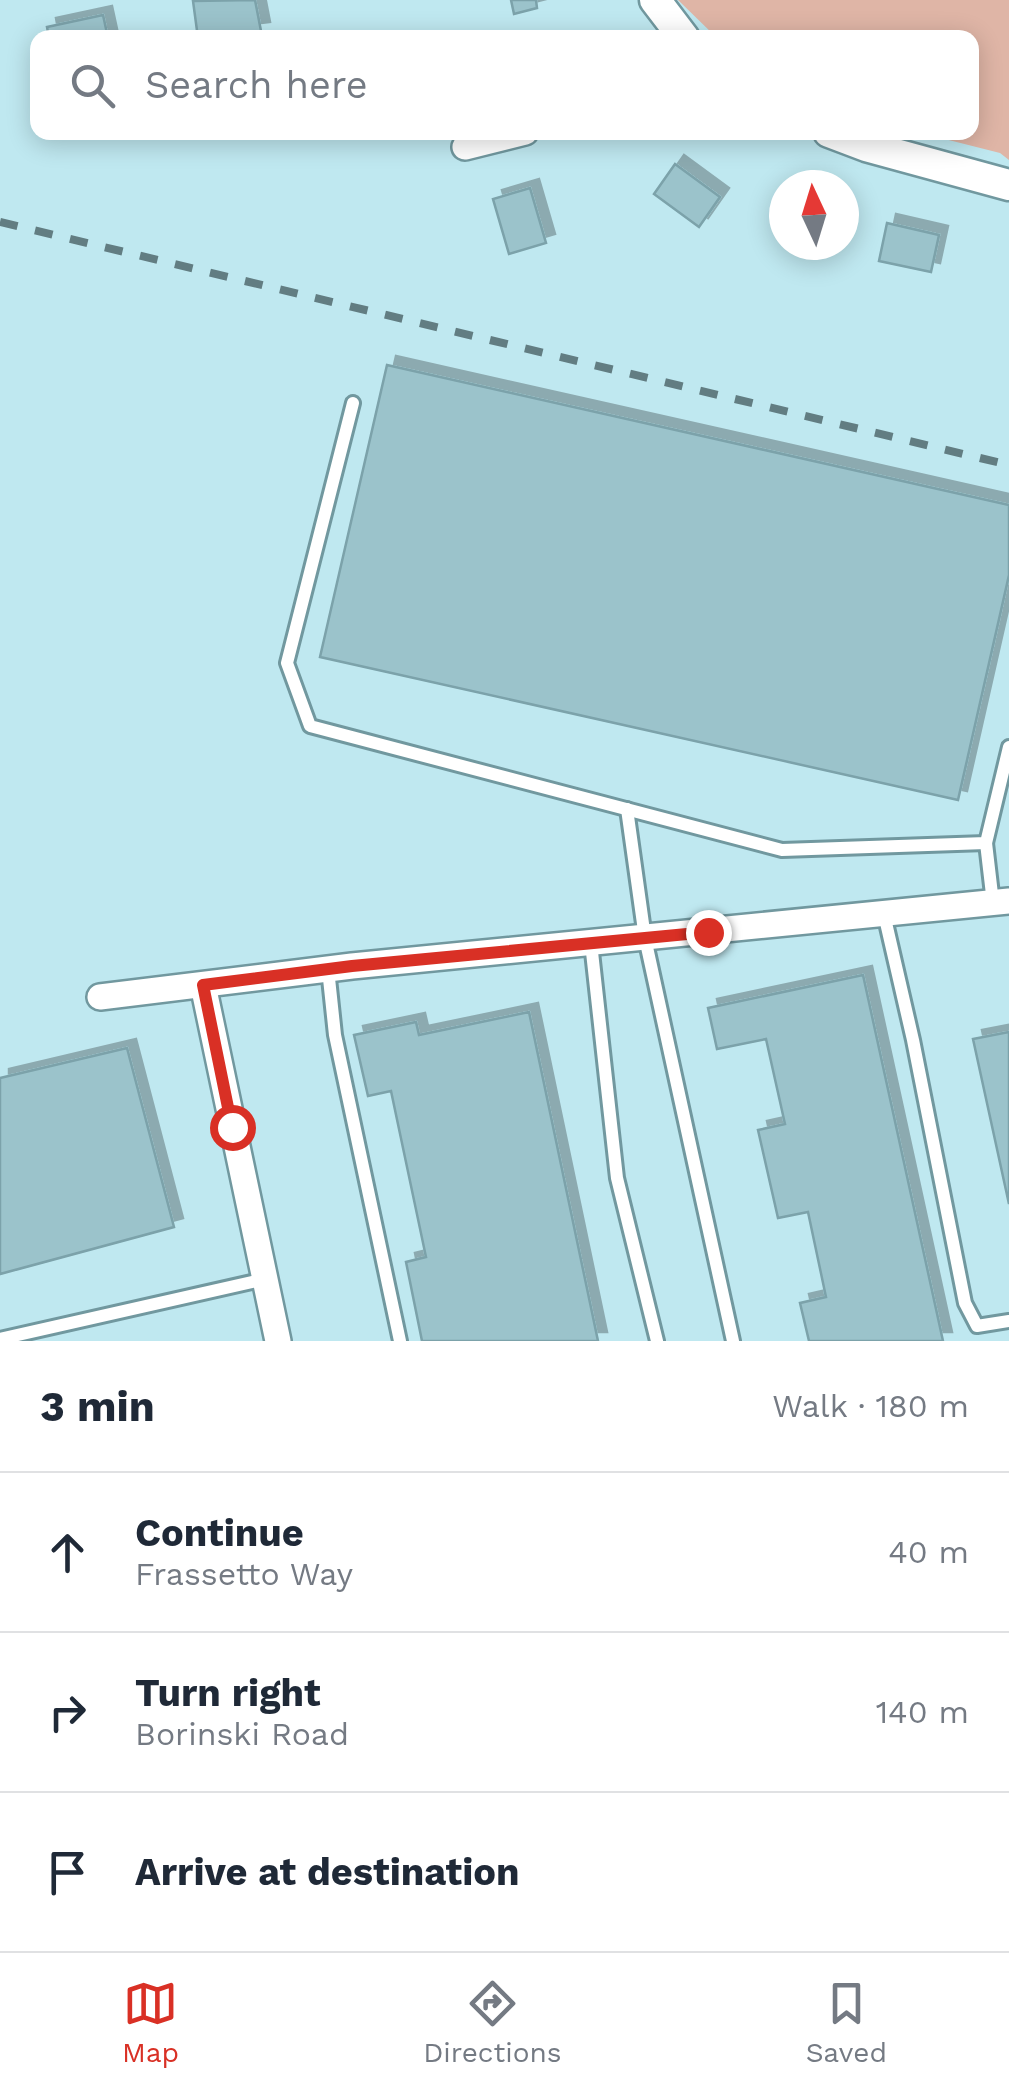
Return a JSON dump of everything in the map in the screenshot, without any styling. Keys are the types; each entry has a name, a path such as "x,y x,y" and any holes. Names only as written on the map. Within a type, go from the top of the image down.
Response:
{"street":[{"path":"655,0 677,30"},
{"path":"465,147 493,140"},
{"path":"850,140 1009,184"},
{"path":"100,996 328,969 1001,902"},
{"path":"203,985 278,1341"}],"lane":[{"path":"353,403 287,662 310,726 782,850 986,843"},
{"path":"1001,902 986,843 1009,747"},
{"path":"627,809 644,938 733,1341"},
{"path":"884,914 965,1303 977,1326 1009,1321"},
{"path":"591,943 617,1178 658,1341"},
{"path":"328,969 335,1034 400,1341"},
{"path":"0,1339 265,1279"}],"shaded area":[{"path":"678,0 1009,0 1009,160 1000,153 949,140 979,140 979,30 709,30"}],"building":[{"path":"255,0 261,30 197,30 193,1"},
{"path":"511,0 536,0 537,8 514,14"},
{"path":"103,15 106,30 48,30 47,27"},
{"path":"675,164 720,197 699,227 654,194"},
{"path":"530,188 546,243 509,254 493,199"},
{"path":"887,223 939,235 931,272 879,261"},
{"path":"387,365 1009,505 1009,575 958,800 320,657"},
{"path":"863,975 943,1341 809,1341 800,1303 826,1297 808,1212 778,1218 758,1130 785,1124 766,1039 717,1049 708,1008"},
{"path":"529,1012 598,1341 422,1341 406,1262 426,1257 391,1091 368,1096 354,1035 416,1022 419,1035"},
{"path":"1009,1032 1009,1204 973,1039"},
{"path":"127,1048 174,1227 0,1274 0,1078"}],"railway":[{"path":"0,222 1009,465"}],"route":[{"path":"232,1127 203,985 352,966 708,932"}]}
